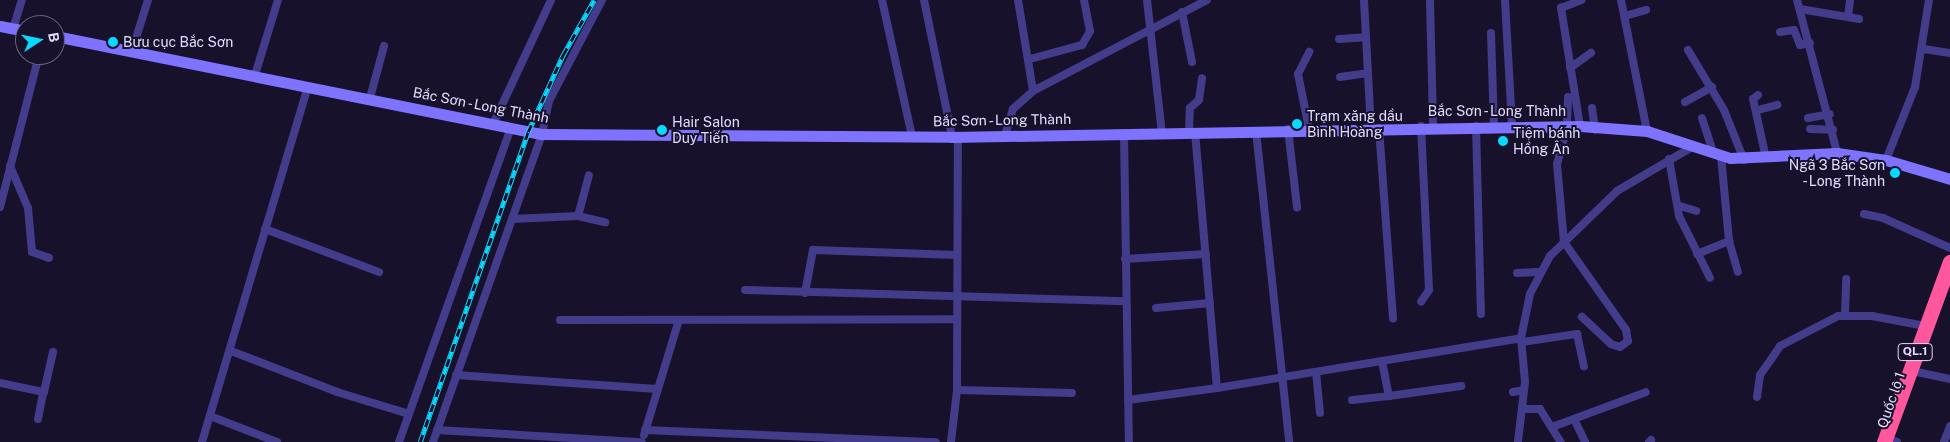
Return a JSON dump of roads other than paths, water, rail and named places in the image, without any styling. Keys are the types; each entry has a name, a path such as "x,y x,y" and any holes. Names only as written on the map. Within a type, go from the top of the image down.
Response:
{"highway":[{"name":"Quốc lộ 1","path":"1884,442 1950,262"},
{"name":"Quốc lộ 1","path":"1895,442 1917,372 1950,284"}],"main road":[{"name":"Bắc Sơn - Long Thành","path":"65,38 255,74 542,134 955,136 1421,126 1580,126 1595,130 1647,131 1692,148 1744,160 1837,153 1886,160 1950,179"}],"street":[{"path":"4,29 22,0"},
{"path":"132,51 148,0"},
{"path":"255,74 278,0"},
{"path":"493,124 551,0"},
{"path":"433,442 542,134 553,92 602,0"},
{"path":"882,0 912,136"},
{"path":"924,0 955,136 957,390 951,442"},
{"path":"1018,0 1030,59 1033,91"},
{"path":"1030,59 1082,45 1090,32 1084,0"},
{"path":"1147,0 1153,28 1162,133"},
{"path":"1005,135 1013,109 1033,91 1207,0"},
{"path":"1364,0 1368,73 1393,318"},
{"path":"1430,0 1433,126"},
{"path":"1506,0 1512,126"},
{"path":"1580,126 1561,8 1582,0"},
{"path":"1621,0 1647,131"},
{"path":"1797,0 1830,114 1837,153"},
{"path":"1886,160 1915,87 1924,49 1929,0"},
{"path":"1848,17 1850,1"},
{"path":"1800,9 1859,19"},
{"path":"1625,16 1646,10"},
{"path":"1182,12 1192,62"},
{"path":"1780,32 1794,30 1800,45 1810,43"},
{"path":"1491,33 1494,126"},
{"path":"1339,39 1365,37"},
{"path":"370,98 384,46"},
{"path":"1924,49 1950,54"},
{"path":"1688,50 1712,87 1744,160"},
{"path":"1309,52 1298,74 1309,128"},
{"path":"1570,68 1591,53"},
{"path":"0,207 36,65"},
{"path":"1340,76 1368,73"},
{"path":"1202,78 1199,100 1190,108 1206,254 1217,388"},
{"path":"202,442 231,351 308,86"},
{"path":"1685,102 1712,87"},
{"path":"1758,95 1752,99 1758,110 1766,158"},
{"path":"1568,97 1567,127 1557,164 1564,242 1626,330 1628,341 1620,347 1612,344 1582,318"},
{"path":"1758,110 1777,105"},
{"path":"1592,108 1595,130"},
{"path":"1808,118 1830,114"},
{"path":"1702,118 1718,155 1729,241 1738,272"},
{"path":"1421,126 1429,290 1421,302"},
{"path":"1476,126 1481,314"},
{"path":"399,442 511,128"},
{"path":"1810,129 1833,130"},
{"path":"1288,130 1296,207"},
{"path":"1256,131 1289,442"},
{"path":"1124,133 1129,442"},
{"path":"1518,442 1524,390 1521,340 1524,312 1539,272 1564,242 1616,191 1669,159 1692,148"},
{"path":"1669,159 1680,206 1679,216 1710,278"},
{"path":"10,166 28,208 32,252 49,258"},
{"path":"578,216 589,175"},
{"path":"1680,206 1696,211"},
{"path":"1864,214 1883,218 1950,248"},
{"path":"512,219 578,216 604,222"},
{"path":"265,229 379,272"},
{"path":"1697,254 1729,241"},
{"path":"805,293 813,250 957,255"},
{"path":"1125,259 1206,254"},
{"path":"1517,273 1539,272"},
{"path":"1845,314 1846,279"},
{"path":"745,290 1126,301"},
{"path":"1156,308 1210,303"},
{"path":"1757,397 1760,375 1780,346 1845,314 1925,326"},
{"path":"560,320 957,319"},
{"path":"437,430 642,442 679,320"},
{"path":"1128,400 1206,391 1382,361 1521,340 1576,334 1584,366"},
{"path":"231,351 337,392 409,414"},
{"path":"38,419 53,352"},
{"path":"1382,361 1389,396"},
{"path":"1316,372 1320,413"},
{"path":"1917,372 1950,378"},
{"path":"456,375 658,389"},
{"path":"0,383 43,393"},
{"path":"1352,400 1461,386"},
{"path":"957,390 1072,393"},
{"path":"1513,392 1524,390"},
{"path":"1206,391 1207,400"},
{"path":"1552,427 1646,392"},
{"path":"1522,408 1540,409 1562,442"},
{"path":"210,416 277,442"},
{"path":"1574,419 1585,442"},
{"path":"1944,442 1950,426"},
{"path":"645,430 936,442"}],"railway":[{"path":"420,442 528,132 563,55 594,0"}],"place":[{"name":"Bưu cục Bắc Sơn","path":"113,42"},
{"name":"Trạm xăng dầu Bình Hoàng","path":"1297,124"},
{"name":"Hair Salon Duy Tiến","path":"662,130"},
{"name":"Tiệm bánh Hồng Ân","path":"1503,141"},
{"name":"Ngã 3 Bắc Sơn - Long Thành","path":"1895,173"}]}
